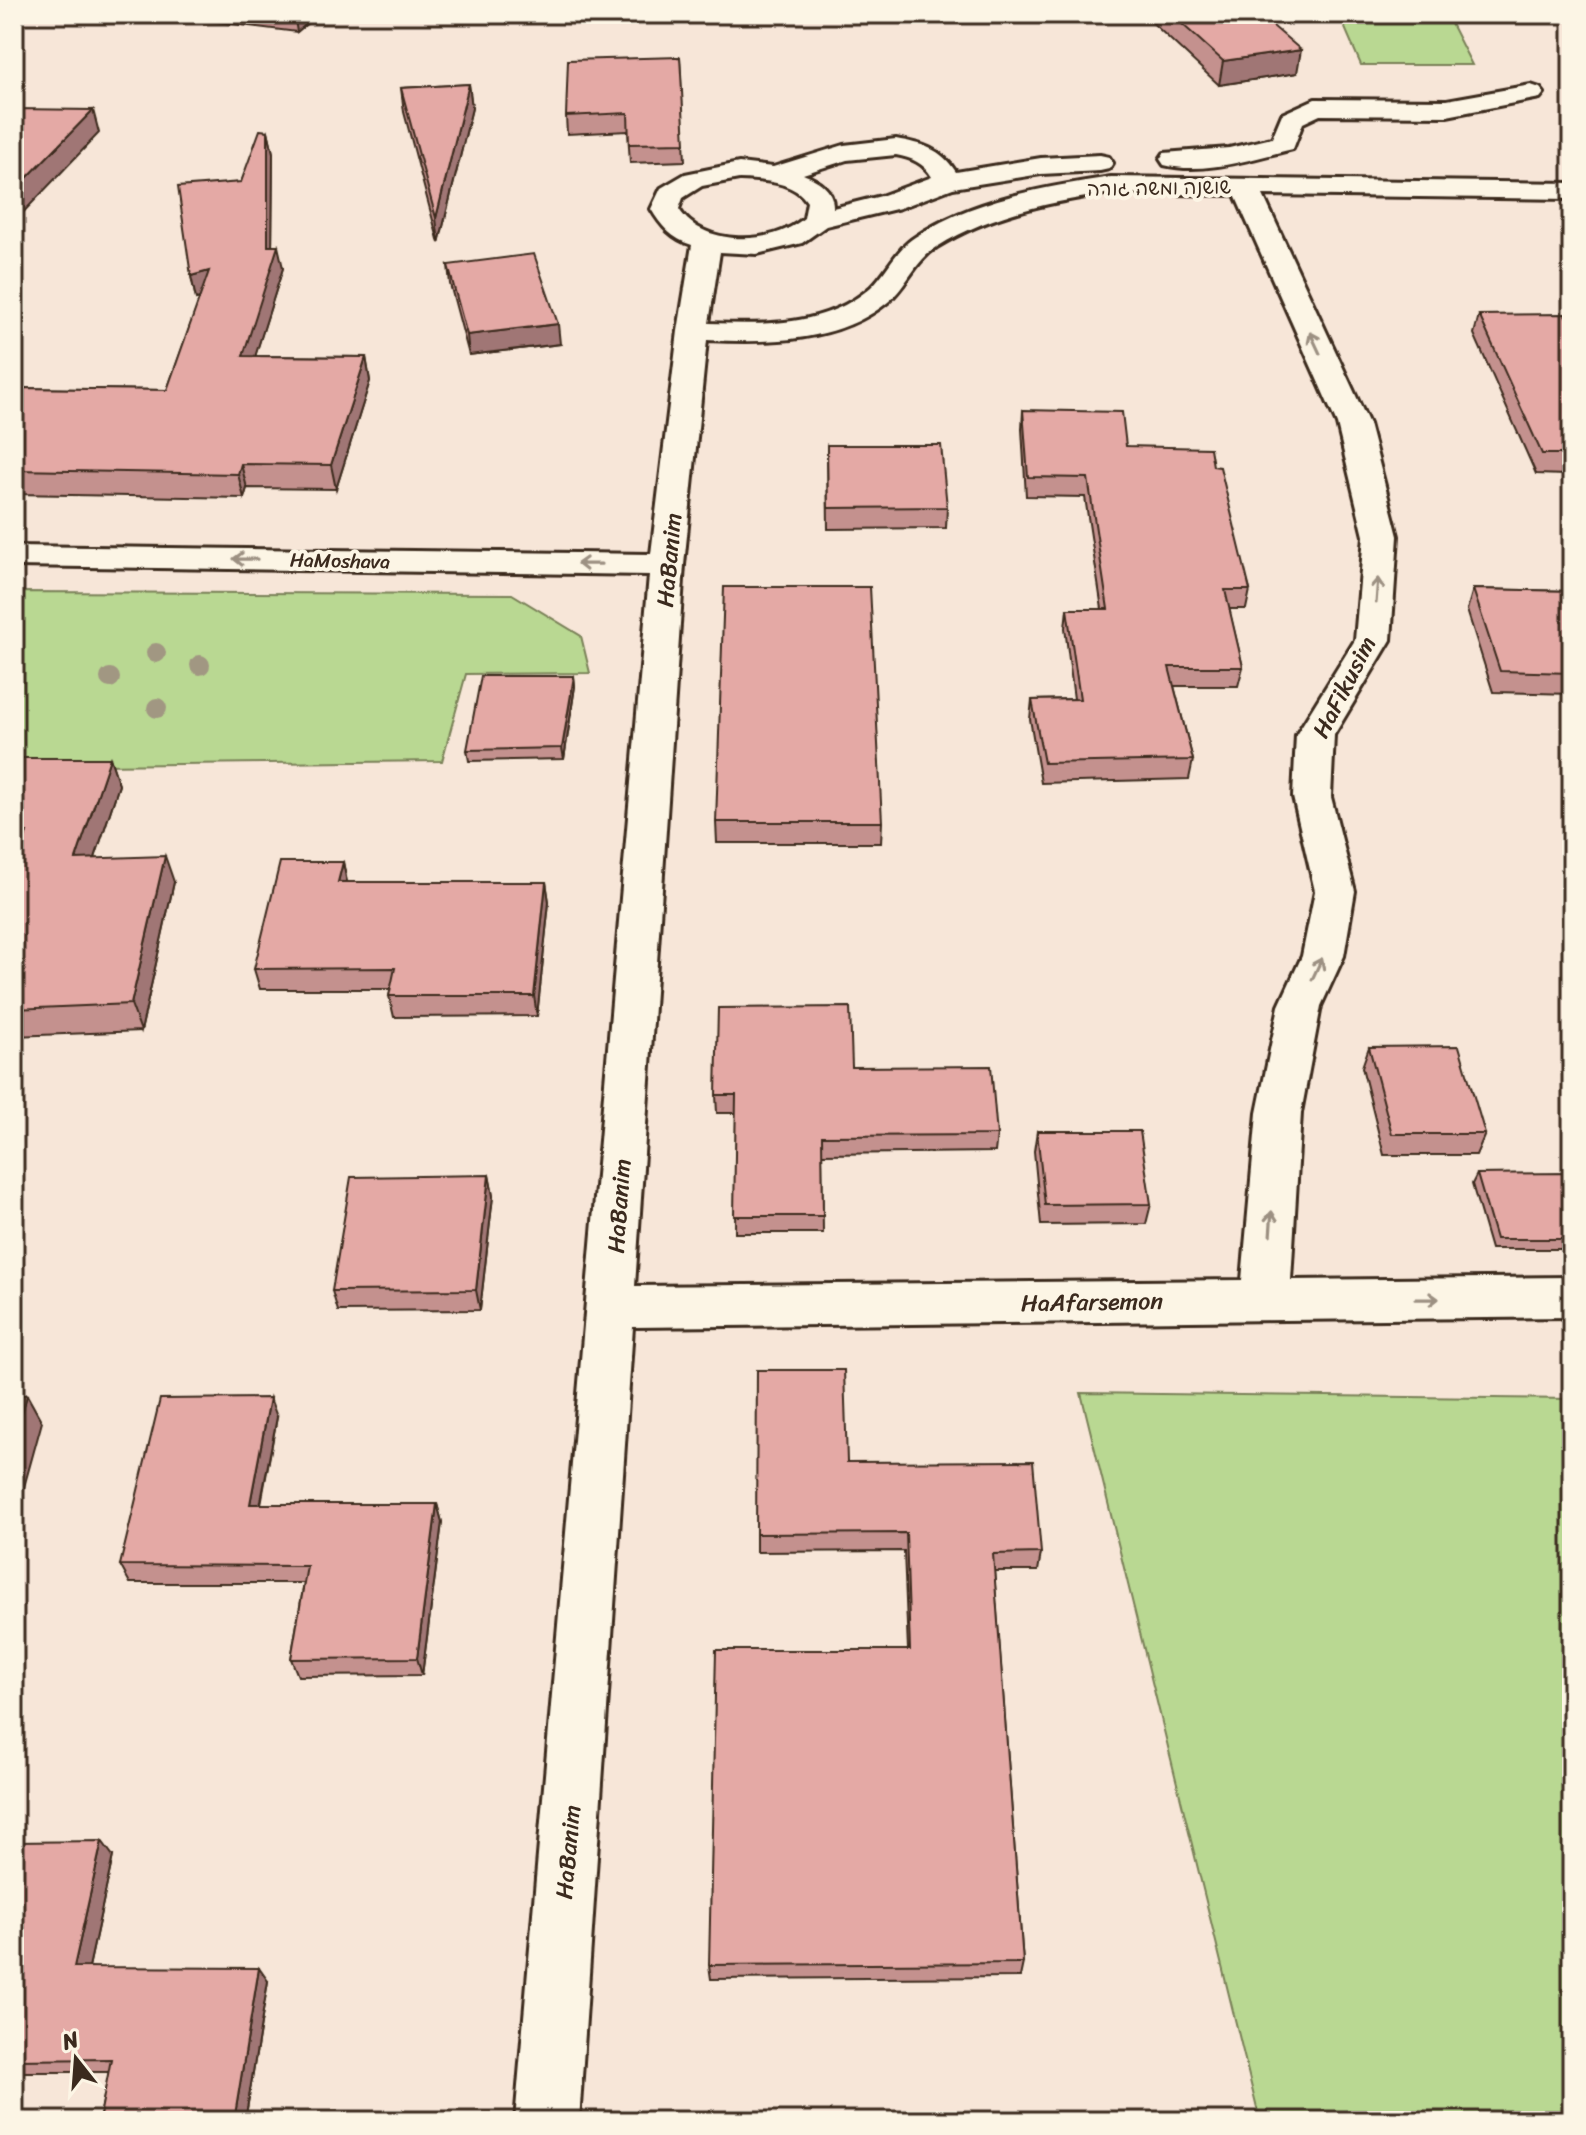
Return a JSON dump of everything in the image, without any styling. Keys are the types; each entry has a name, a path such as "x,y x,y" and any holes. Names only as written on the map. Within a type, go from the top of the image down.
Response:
{"street":[{"path":"817,220 822,208 818,196 806,185 776,175 739,171 714,174 675,189 665,201 664,213 671,225 707,242 759,245 794,236 817,220 890,202 948,181 1041,166 1229,156 1284,143 1291,119 1315,107 1447,108 1531,93"},
{"path":"776,175 831,154 884,148 916,149 943,165 948,181"},
{"name":"שושנה ומשה גורה","path":"695,311 787,333 852,315 881,293 921,245 967,220 1061,192 1111,185 1572,191"},
{"name":"HaFikusim","path":"1245,186 1353,424 1381,536 1373,640 1315,735 1312,797 1335,891 1323,956 1300,1006 1279,1113 1265,1300"},
{"name":"HaBanim","path":"547,2121 667,565 695,311 707,242"},
{"name":"HaMoshava","path":"14,556 667,565"},
{"name":"HaAfarsemon","path":"611,1307 1572,1297"}],"green space":[{"path":"1339,14 1446,14 1472,65 1361,65"},
{"path":"14,592 512,594 581,636 590,673 466,674 442,761 14,766"},
{"path":"1081,1393 1572,1399 1572,2121 1260,2121"}],"building":[{"path":"1171,14 1259,14 1301,50 1223,61"},
{"path":"680,57 685,143 629,144 628,113 566,116 568,60"},
{"path":"469,84 436,218 401,88"},
{"path":"14,109 93,110 14,191"},
{"path":"260,130 268,131 268,246 278,246 243,356 366,357 331,465 241,464 238,474 14,470 14,388 167,390 209,271 191,276 178,187 241,182"},
{"path":"534,254 558,324 467,335 448,265"},
{"path":"1565,314 1572,328 1572,454 1542,454 1479,315"},
{"path":"1023,410 1122,412 1126,446 1210,448 1213,466 1220,467 1250,590 1225,590 1243,667 1169,667 1193,760 1044,763 1032,700 1080,699 1067,609 1108,609 1088,478 1028,477"},
{"path":"827,445 941,445 947,507 828,508"},
{"path":"724,587 870,587 882,822 716,822"},
{"path":"1473,589 1572,591 1572,673 1500,671"},
{"path":"481,676 574,676 562,748 467,750"},
{"path":"14,758 110,758 76,859 165,856 131,1004 14,1009 14,876 27,832 14,832"},
{"path":"280,862 343,862 338,882 546,882 534,996 389,996 395,968 254,969"},
{"path":"850,1007 852,1067 991,1066 997,1135 822,1136 823,1216 734,1216 736,1095 716,1095 718,1008"},
{"path":"1459,1046 1485,1134 1392,1134 1369,1047"},
{"path":"1037,1131 1140,1131 1151,1204 1045,1205"},
{"path":"1569,1173 1572,1181 1572,1239 1496,1239 1477,1174"},
{"path":"489,1175 476,1290 332,1291 351,1177"},
{"path":"757,1370 844,1370 847,1462 1033,1461 1041,1553 993,1554 1023,1963 709,1965 716,1650 910,1650 906,1533 756,1534"},
{"path":"14,1395 27,1395 14,1441"},
{"path":"270,1398 250,1504 437,1504 417,1658 291,1659 307,1566 120,1565 160,1399"},
{"path":"102,1841 74,1967 259,1968 234,2121 99,2121 111,2059 14,2060 14,1842"}]}
